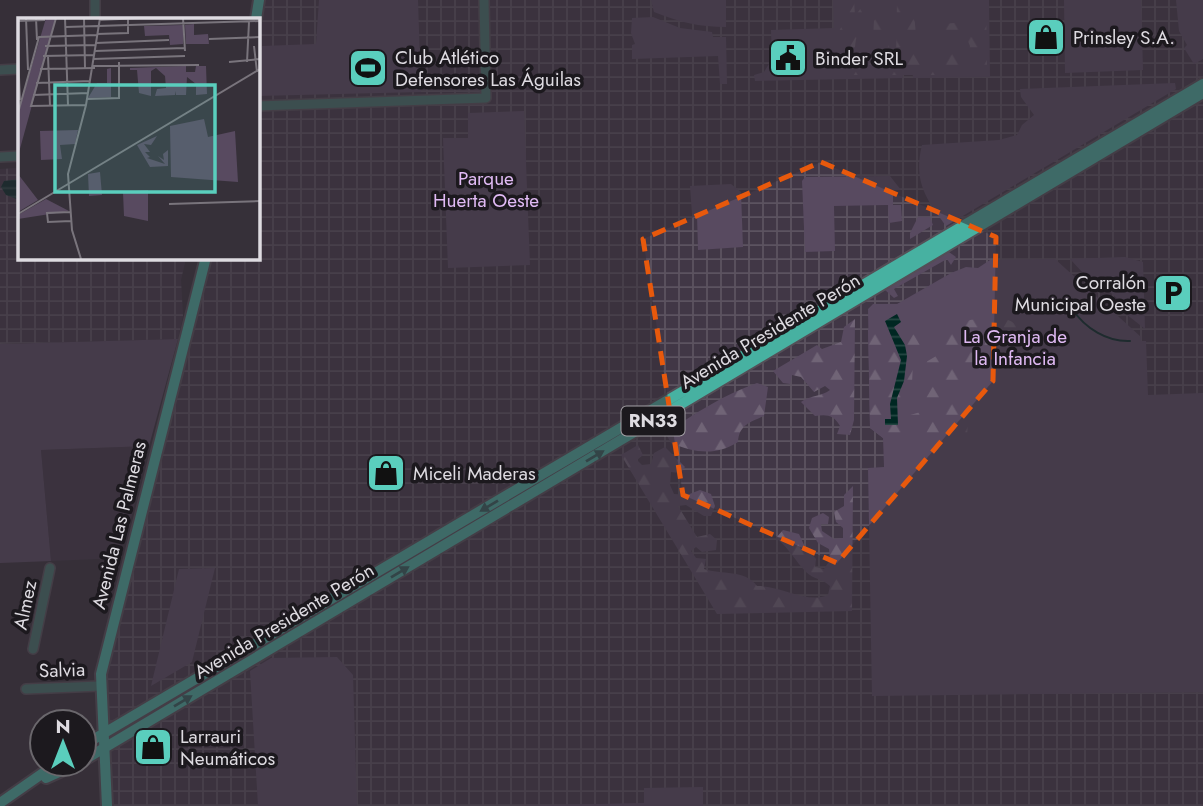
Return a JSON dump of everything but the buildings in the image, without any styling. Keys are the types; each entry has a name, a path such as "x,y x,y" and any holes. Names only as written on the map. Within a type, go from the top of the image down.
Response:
{"main road":[{"path":"256,18 259,0"},
{"name":"Avenida Presidente Perón","path":"102,735 1203,84"},
{"name":"Avenida Presidente Perón","path":"103,749 1203,93"},
{"name":"Avenida Las Palmeras","path":"107,806 100,686 106,645 205,259"},
{"name":"RN33","path":"98,737 102,735"},
{"name":"RN33","path":"98,752 103,749"},
{"path":"0,803 38,778"},
{"path":"27,786 45,778"}],"street":[{"path":"94,0 95,18"},
{"path":"259,106 486,98 484,0"},
{"path":"0,70 18,69"},
{"path":"0,157 18,156"},
{"name":"Almez","path":"33,649 50,568"},
{"name":"Salvia","path":"26,689 100,686"}],"highlighted area":[{"path":"821,162 996,237 993,381 837,563 683,495 643,239"}],"shaded area":[{"path":"259,0 1203,0 1203,806 107,806 100,699 206,259 259,259"},
{"path":"18,168 18,259 186,259 181,280 183,316 178,339 0,344 0,169"},
{"path":"18,179 18,200 6,195 1,187 4,181"},
{"path":"897,314 901,322 894,327 905,345 907,356 904,381 897,398 898,425 885,425 885,419 891,419 890,404 901,360 885,321"},
{"path":"149,446 125,543 120,546 121,558 51,561 41,450"}],"green space":[{"name":"Club Atlético Defensores Las Águilas","path":"319,0 418,0 421,92 259,96 262,46 316,44"},
{"path":"651,0 726,0 726,27 698,25 663,16 654,12"},
{"path":"833,0 989,0 990,77 913,78 910,44 899,44 903,78 755,81 754,75 764,72 772,59 771,30 834,28"},
{"path":"842,0 854,0 855,16 867,0 888,0 885,8 878,10 862,23 855,51 862,51 873,41 874,20 886,15 895,17 895,28 889,30 889,60 896,62 897,0 913,0 918,60 928,54 954,50 967,63 970,46 967,39 962,46 941,30 942,24 979,21 980,0 986,0 987,67 981,72 969,70 954,75 836,75 840,49 836,36 842,26"},
{"path":"1064,0 1141,0 1143,70 1065,73"},
{"path":"1176,0 1203,0 1203,59 1194,64 1184,48 1187,45 1179,31"},
{"path":"653,17 680,28 712,32 713,37 726,37 727,84 720,84 718,56 632,59 632,45 635,44 631,33 632,18"},
{"path":"1175,83 1176,89 946,226 923,189 919,169 922,145 999,140 1017,135 1022,125 1034,115 1021,97 1020,89"},
{"name":"Parque Huerta Oeste","path":"524,111 530,265 448,268 443,138 468,138 468,113"},
{"path":"890,176 901,190 893,190 893,205 901,205 902,221 889,223 888,205 834,206 835,251 805,252 802,181 805,177"},
{"path":"731,184 741,192 743,247 698,250 697,215 692,214 690,186"},
{"path":"918,217 930,217 933,225 910,239 910,233"},
{"path":"949,252 956,257 951,265 947,259 894,289 898,296 894,298 885,290"},
{"path":"1125,257 1143,262 1145,329 1126,314 1129,309 1102,285 1097,288 1070,259"},
{"name":"La Granja de la Infancia","path":"1055,259 1141,337 1141,341 1146,341 1148,395 1203,393 1203,692 872,696 868,468 884,467 883,438 870,428 868,309 873,304 897,304 951,273 966,267 978,268 990,260"},
{"name":"La Granja de la Infancia","path":"991,317 1013,322 1023,341 957,398 969,412 967,435 883,438 870,428 868,329 878,324 887,329 917,335 922,350 913,363 912,383 901,398 905,411 897,419 927,410 921,395 927,386 926,362 938,355 948,330 970,320"},
{"path":"855,319 854,420 850,435 837,434 840,426 833,417 815,416 801,402 830,390 825,386 814,392 801,377 792,375 790,384 783,383 773,371 817,345 822,349 841,342 844,327"},
{"path":"178,339 149,446 41,450 51,561 0,563 0,344"},
{"path":"757,383 768,387 764,416 743,428 738,442 705,452 671,443 666,434 677,426 721,399"},
{"path":"638,445 643,455 637,460 642,465 651,464 654,453 665,447 685,467 680,473 671,472 670,485 674,494 687,495 700,490 711,494 715,506 711,516 704,516 686,505 678,506 697,537 710,534 717,540 716,550 702,552 696,547 691,551 696,558 706,559 704,569 739,575 757,586 803,596 828,595 830,586 806,572 776,538 783,530 799,534 805,547 816,559 815,567 824,569 830,560 829,549 818,543 809,528 812,518 823,513 829,517 828,524 821,524 822,531 834,539 843,538 843,528 836,522 834,512 844,506 844,495 853,486 852,611 717,614 621,455"},
{"path":"215,568 192,662 151,686 179,569"},
{"path":"337,657 353,675 357,806 258,806 250,671 271,658"},
{"path":"703,787 703,806 512,806 644,803 644,788"}],"waterway":[{"path":"1075,300 1073,310 1090,328 1113,339 1130,341"}],"place":[{"name":"Prinsley S.A.","path":"1046,37"},
{"name":"Binder SRL","path":"788,58"},
{"name":"Club Atlético Defensores Las Águilas","path":"368,68"},
{"name":"Corralón Municipal Oeste","path":"1173,293"},
{"name":"Miceli Maderas","path":"386,473"},
{"name":"Larrauri Neumáticos","path":"153,747"}]}
